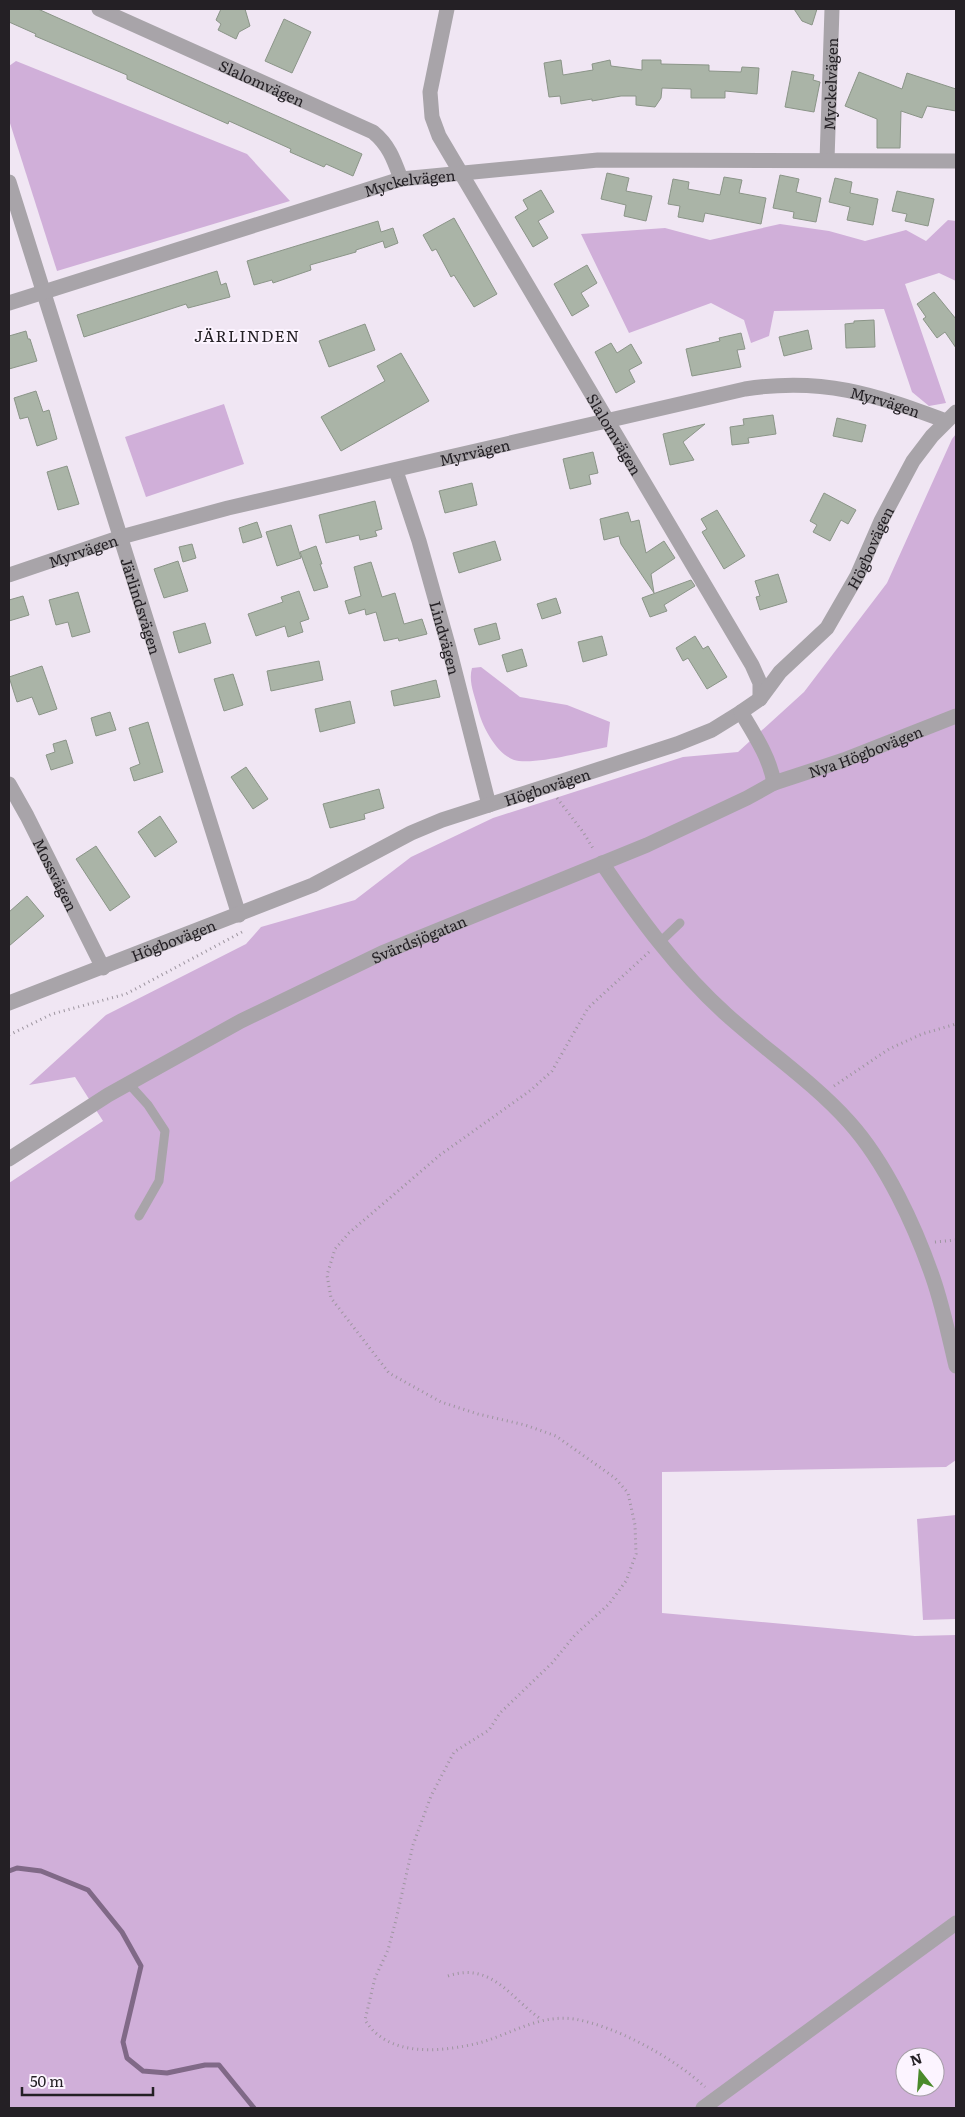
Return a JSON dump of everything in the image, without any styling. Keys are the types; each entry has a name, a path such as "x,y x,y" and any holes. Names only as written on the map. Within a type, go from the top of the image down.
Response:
{"street":[{"name":"Slalomvägen","path":"99,9 373,132 391,150 401,179"},
{"name":"Slalomvägen","path":"447,9 431,79 429,101 432,117 439,136 752,665 760,683 760,699"},
{"name":"Myckelvägen","path":"827,160 832,9"},
{"name":"Myckelvägen","path":"9,303 401,179 591,160 956,161"},
{"name":"Järlindsvägen","path":"9,182 239,915"},
{"name":"Myrvägen","path":"9,575 121,538 228,508 396,471 744,389 799,384 831,386 951,417"},
{"name":"Högbovägen","path":"9,1003 313,886 411,833 488,805 677,744 712,730 741,712 760,699 780,672 827,628 857,576 896,491 922,449 951,417"},
{"name":"Lindvägen","path":"396,471 419,540 449,648 488,805"},
{"path":"741,712 757,739 774,783"},
{"name":"Nya Högbovägen","path":"774,783 844,760 956,716"},
{"name":"Svärdsjögatan","path":"9,1159 129,1084 241,1021 382,953 648,845 748,798 774,783"},
{"name":"Mossvägen","path":"9,784 103,968"},
{"path":"602,863 659,943 713,1002 850,1122 877,1161 900,1202 933,1279 956,1366"},
{"path":"708,2105 956,1923"}],"lane":[{"path":"659,943 680,922"},
{"path":"129,1084 148,1105 165,1131 158,1181 139,1216"}],"path":[{"path":"548,786 584,832 602,863"},
{"path":"9,1036 52,1014 126,994 151,982 242,932 239,915"},
{"path":"659,943 588,1008 552,1071 531,1090 440,1155 349,1233 335,1249 327,1275 331,1298 389,1372 441,1402 478,1414 525,1424 556,1436 615,1478 628,1493 635,1525 636,1554 626,1580 609,1604 575,1635 552,1664 500,1713 489,1730 454,1752 431,1796 413,1845 388,1950 375,1978 365,2020 371,2031 385,2041 406,2049 439,2050 480,2042 543,2020 574,2019 612,2030 672,2060 704,2086 708,2105"},
{"path":"821,1095 889,1049 922,1034 956,1024"},
{"path":"448,1976 459,1972 487,1976 500,1984 532,2013 543,2020"}],"shaded area":[{"path":"16,61 247,154 290,201 57,271 9,120 9,66"},
{"path":"948,220 956,221 956,281 939,273 905,284 946,403 929,406 912,392 884,309 774,311 769,336 751,343 744,320 711,303 629,333 581,234 665,228 710,240 780,224 829,231 865,241 906,230 926,241"},
{"path":"224,404 244,464 146,497 125,437"},
{"path":"956,434 956,1460 946,1467 662,1472 662,1613 915,1636 956,1635 956,2108 9,2108 9,1183 103,1121 75,1077 29,1085 106,1015 246,944 261,927 355,900 411,857 493,818 683,757 738,752 804,692 887,583 952,439"},
{"path":"481,667 520,697 567,705 610,722 607,747 551,759 529,761 519,761 505,755 487,733 471,684 472,668"},
{"path":"956,1515 956,1619 923,1620 917,1519"}],"building":[{"path":"9,9 38,9 362,154 353,176 326,164 324,167 290,152 291,149 229,121 228,124 127,79 127,75 35,36 36,34 9,22"},
{"path":"221,9 245,9 250,26 239,32 236,39 218,30 221,24 216,20"},
{"path":"794,9 817,9 812,25 802,21"},
{"path":"284,19 311,32 292,73 265,61"},
{"path":"561,60 563,75 593,70 592,64 610,60 611,66 642,70 642,60 661,60 661,64 709,65 709,71 741,72 742,67 759,68 757,94 725,91 725,98 691,98 691,89 662,88 661,98 655,107 636,105 636,96 621,96 592,101 592,99 561,104 560,96 549,97 544,63"},
{"path":"792,71 814,75 813,80 820,82 814,112 785,107"},
{"path":"859,72 902,89 907,73 956,89 956,111 927,106 922,118 901,111 900,148 877,148 877,119 845,106"},
{"path":"607,173 629,178 626,191 652,196 646,221 624,216 626,205 601,199"},
{"path":"780,175 799,179 796,192 821,198 816,222 793,218 794,212 773,208"},
{"path":"724,177 742,180 739,193 766,198 761,224 705,213 703,222 678,217 680,206 668,204 673,179 689,182 688,189 720,195"},
{"path":"835,178 852,182 850,193 878,199 873,225 847,220 850,207 829,202"},
{"path":"541,190 554,212 538,221 548,238 533,247 515,217 528,209 523,200"},
{"path":"897,191 934,199 928,226 905,221 907,214 892,211"},
{"path":"454,218 497,294 474,307 454,275 451,277 436,249 432,251 423,235"},
{"path":"378,221 381,232 393,228 398,243 385,248 383,241 356,250 356,252 310,265 311,270 273,283 272,280 254,285 247,261"},
{"path":"587,265 597,283 581,293 589,306 572,316 554,284"},
{"path":"217,271 221,285 226,283 230,297 188,308 186,304 84,337 77,315"},
{"path":"934,292 956,319 956,348 945,332 937,338 923,319 926,317 917,304"},
{"path":"874,320 875,347 846,348 845,324 854,323 854,321"},
{"path":"365,324 375,350 329,367 319,341"},
{"path":"808,330 812,349 784,356 779,337"},
{"path":"26,331 37,361 9,369 9,336"},
{"path":"741,333 745,349 737,350 741,367 692,376 686,349 720,341 719,338"},
{"path":"611,343 617,353 631,344 642,363 629,370 635,382 616,393 595,352"},
{"path":"401,353 429,401 341,451 321,417 385,381 377,366"},
{"path":"36,391 43,412 49,410 57,439 37,446 28,417 20,419 14,398"},
{"path":"773,415 776,434 748,438 749,443 732,445 730,427 744,425 743,419"},
{"path":"837,418 866,425 862,442 833,436"},
{"path":"705,424 683,442 694,460 670,465 663,434"},
{"path":"593,452 598,473 589,475 591,484 570,489 563,459"},
{"path":"67,466 79,504 58,510 47,472"},
{"path":"472,483 477,505 445,513 439,491"},
{"path":"824,493 856,510 848,524 841,520 830,541 813,532 817,525 810,521"},
{"path":"375,501 382,529 375,531 377,536 360,540 359,535 326,543 319,515"},
{"path":"717,510 745,556 724,569 702,532 707,529 701,519"},
{"path":"628,512 631,522 639,520 646,553 664,541 675,558 651,574 654,593 621,544 619,536 604,540 600,519"},
{"path":"257,522 262,537 243,543 239,528"},
{"path":"291,525 301,558 277,566 266,532"},
{"path":"495,541 501,560 459,573 453,553"},
{"path":"192,544 196,558 183,562 179,547"},
{"path":"316,546 328,587 314,591 300,552"},
{"path":"178,561 188,591 164,598 154,569"},
{"path":"371,562 382,597 395,593 404,624 422,619 427,634 399,641 398,638 384,641 376,612 366,615 365,609 349,614 345,601 361,596 354,567"},
{"path":"778,574 787,602 760,610 756,597 760,596 755,581"},
{"path":"691,580 695,586 664,605 667,611 650,617 642,598"},
{"path":"299,591 309,619 300,622 303,632 288,637 285,626 256,636 248,614 283,602 281,597"},
{"path":"78,592 90,632 72,637 68,622 56,625 49,600"},
{"path":"23,596 29,615 9,621 9,600"},
{"path":"556,598 561,613 542,619 537,604"},
{"path":"205,623 211,643 179,653 173,632"},
{"path":"496,623 500,639 479,645 474,629"},
{"path":"602,636 607,655 583,662 578,642"},
{"path":"695,636 703,649 708,646 727,677 707,689 688,658 683,661 676,648"},
{"path":"522,649 527,666 507,672 502,655"},
{"path":"319,661 323,680 271,691 267,671"},
{"path":"42,666 57,709 39,715 32,697 17,702 9,677"},
{"path":"233,674 243,705 224,711 214,679"},
{"path":"436,680 440,697 394,706 391,691"},
{"path":"350,701 355,723 320,732 315,709"},
{"path":"110,712 116,730 96,736 91,718"},
{"path":"148,722 163,772 134,781 130,768 140,764 129,728"},
{"path":"66,740 73,763 51,770 46,755 55,752 53,744"},
{"path":"246,767 268,799 253,809 231,777"},
{"path":"379,789 384,808 364,814 365,819 330,828 323,804"},
{"path":"160,816 177,842 155,857 138,832"},
{"path":"96,846 130,897 110,911 76,859"},
{"path":"27,896 44,916 9,946 9,912"}],"waterway":[{"path":"9,1871 17,1868 41,1871 88,1890 122,1932 141,1966 123,2042 127,2058 143,2071 167,2073 205,2065 219,2065 254,2108"}],"district":[{"name":"JÄRLINDEN","path":"247,335"}]}
